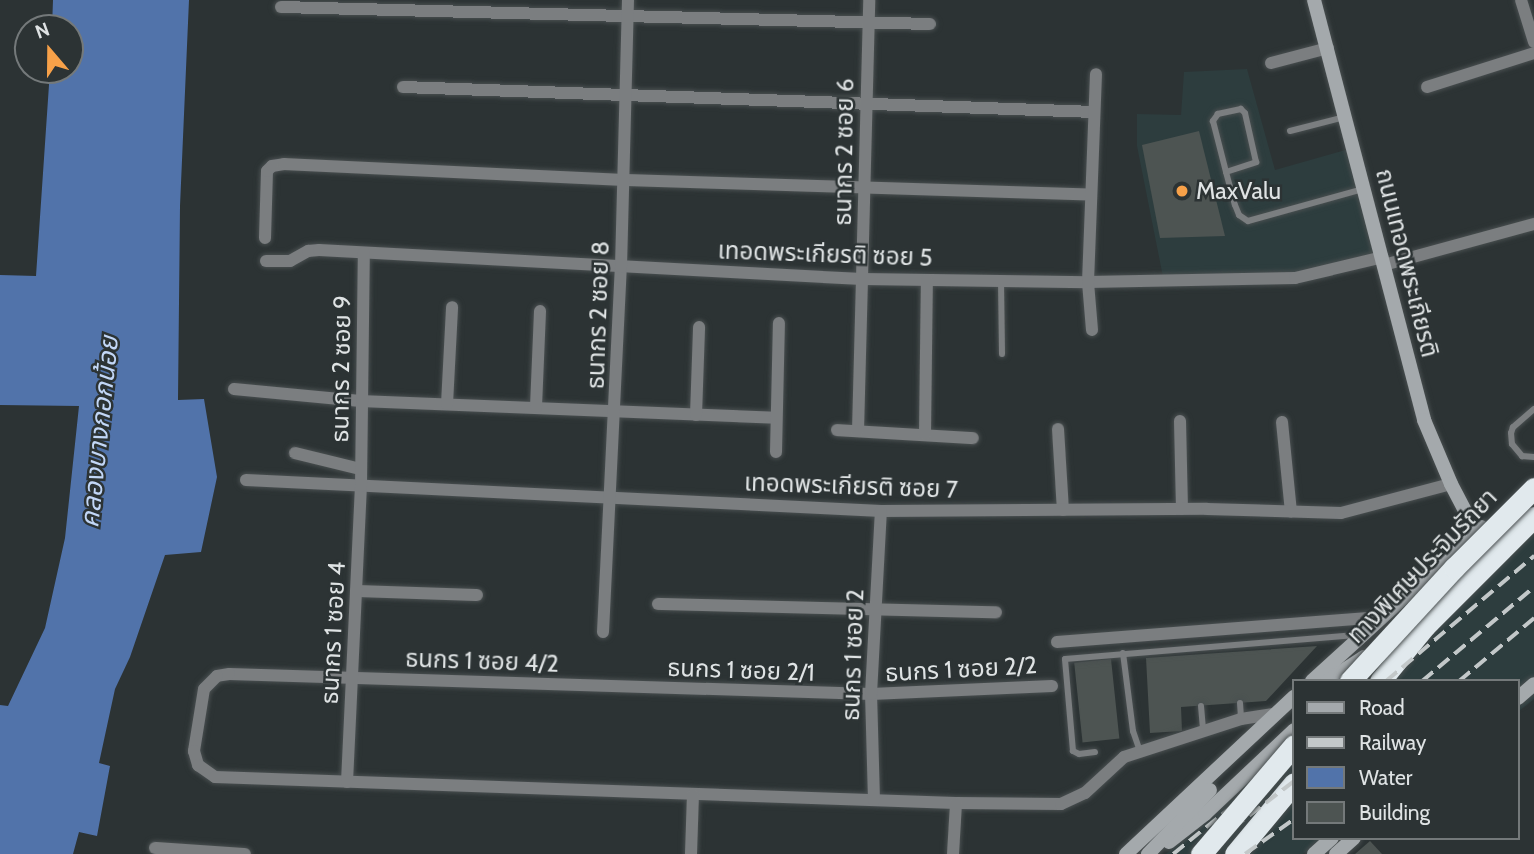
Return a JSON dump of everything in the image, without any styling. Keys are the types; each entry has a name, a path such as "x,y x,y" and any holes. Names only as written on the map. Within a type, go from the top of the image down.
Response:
{"highway":[{"name":"ทางพิเศษประจิมรัถยา","path":"1353,679 1454,568 1534,488"},
{"name":"ทางพิเศษประจิมรัถยา","path":"1382,679 1434,617 1534,517"},
{"path":"1201,854 1292,746"},
{"path":"1235,854 1292,785"}],"main road":[{"name":"ถนนเทอดพระเกียรติ","path":"1314,0 1424,419 1451,484 1475,530"},
{"path":"1315,679 1475,530 1534,503"},
{"path":"1353,679 1405,636 1534,511"},
{"path":"1330,679 1405,636"},
{"path":"1520,685 1534,674"},
{"path":"1520,696 1534,684"},
{"path":"1126,854 1292,701"},
{"path":"1149,854 1292,701"},
{"path":"1263,735 1292,710"},
{"path":"1149,854 1205,814 1292,732"},
{"path":"1314,854 1330,840"},
{"path":"1336,854 1352,840"}],"street":[{"name":"ธนากร 2 ซอย 8","path":"603,632 616,410 628,0"},
{"name":"ธนากร 2 ซอย 6","path":"858,431 869,0"},
{"path":"1526,3 1534,42"},
{"path":"281,7 303,4 930,24"},
{"path":"1271,63 1328,48"},
{"path":"1427,87 1534,53"},
{"path":"1092,330 1088,282 1096,74"},
{"path":"403,87 1094,112"},
{"path":"265,238 267,171 284,164 624,180 1091,195"},
{"name":"เทอดพระเกียรติ ซอย 5","path":"266,261 290,261 308,251 319,250 862,279 1088,282 1295,278 1383,261 1534,224"},
{"name":"ธนากร 2 ซอย 9","path":"361,486 364,253"},
{"path":"925,435 927,280"},
{"path":"447,404 452,307"},
{"path":"536,407 540,311"},
{"path":"776,452 779,323"},
{"path":"696,415 699,327"},
{"path":"234,389 360,401 776,418"},
{"path":"1180,421 1182,509"},
{"path":"1282,422 1291,512"},
{"path":"1058,429 1063,510"},
{"path":"837,430 973,438"},
{"path":"295,453 360,469"},
{"name":"เทอดพระเกียรติ ซอย 7","path":"246,480 881,511 1182,509 1352,513 1451,484"},
{"name":"ธนากร 1 ซอย 4","path":"347,782 361,486"},
{"name":"ธนกร 1 ซอย 2","path":"874,800 871,694 881,511"},
{"path":"356,591 477,595"},
{"path":"658,604 996,612"},
{"path":"1057,642 1381,617"},
{"name":"ธนกร 1 ซอย 4/2","path":"347,782 215,777 206,772 198,765 194,751 200,700 210,680 229,674 610,687"},
{"name":"ธนกร 1 ซอย 2/2","path":"871,694 1052,686"},
{"name":"ธนกร 1 ซอย 2/1","path":"610,687 871,694"},
{"path":"347,782 693,795 1061,804 1085,793 1124,757 1241,719 1277,713"},
{"path":"691,854 693,795"},
{"path":"953,854 956,803"},
{"path":"155,848 245,854"}],"lane":[{"path":"1226,172 1256,162 1245,113 1241,109 1214,117 1226,172 1239,215 1248,221 1365,188"},
{"path":"1290,131 1346,117"},
{"path":"1001,281 1002,354"},
{"path":"1534,409 1513,427 1511,433 1512,444 1522,456 1534,457"},
{"path":"1095,752 1079,754 1073,751 1064,660 1362,635"},
{"path":"1123,653 1133,731 1140,751"},
{"path":"1240,703 1241,719"},
{"path":"1201,706 1203,730"}],"shaded area":[{"path":"1247,69 1275,170 1349,149 1376,255 1295,276 1163,277 1137,146 1137,114 1181,115 1184,72"},
{"path":"1534,521 1534,699 1520,710 1520,679 1370,679 1395,659"},
{"path":"1292,744 1292,840 1319,840 1303,854 1166,854"}],"water":[{"name":"คลองบางกอกน้อย","path":"53,0 189,0 180,206 178,400 204,399 217,477 201,552 165,555 130,657 115,689 99,763 110,766 97,836 79,832 73,854 0,854 0,705 8,706 45,628 65,538 79,406 0,405 0,275 36,276 49,84 84,84 84,14 52,14"}],"building":[{"name":"MaxValu","path":"1199,131 1225,236 1160,238 1142,145"},
{"path":"1317,646 1266,701 1181,707 1182,731 1150,733 1146,658"},
{"path":"1111,659 1119,739 1083,742 1074,663"},
{"path":"1370,841 1382,854 1355,854"}],"railway":[{"path":"1388,679 1534,556"},
{"path":"1424,679 1534,587"},
{"path":"1461,679 1534,618"},
{"path":"1173,854 1292,758"},
{"path":"1199,854 1292,783"},
{"path":"1245,854 1292,820"}],"place":[{"name":"MaxValu","path":"1182,191"}]}
